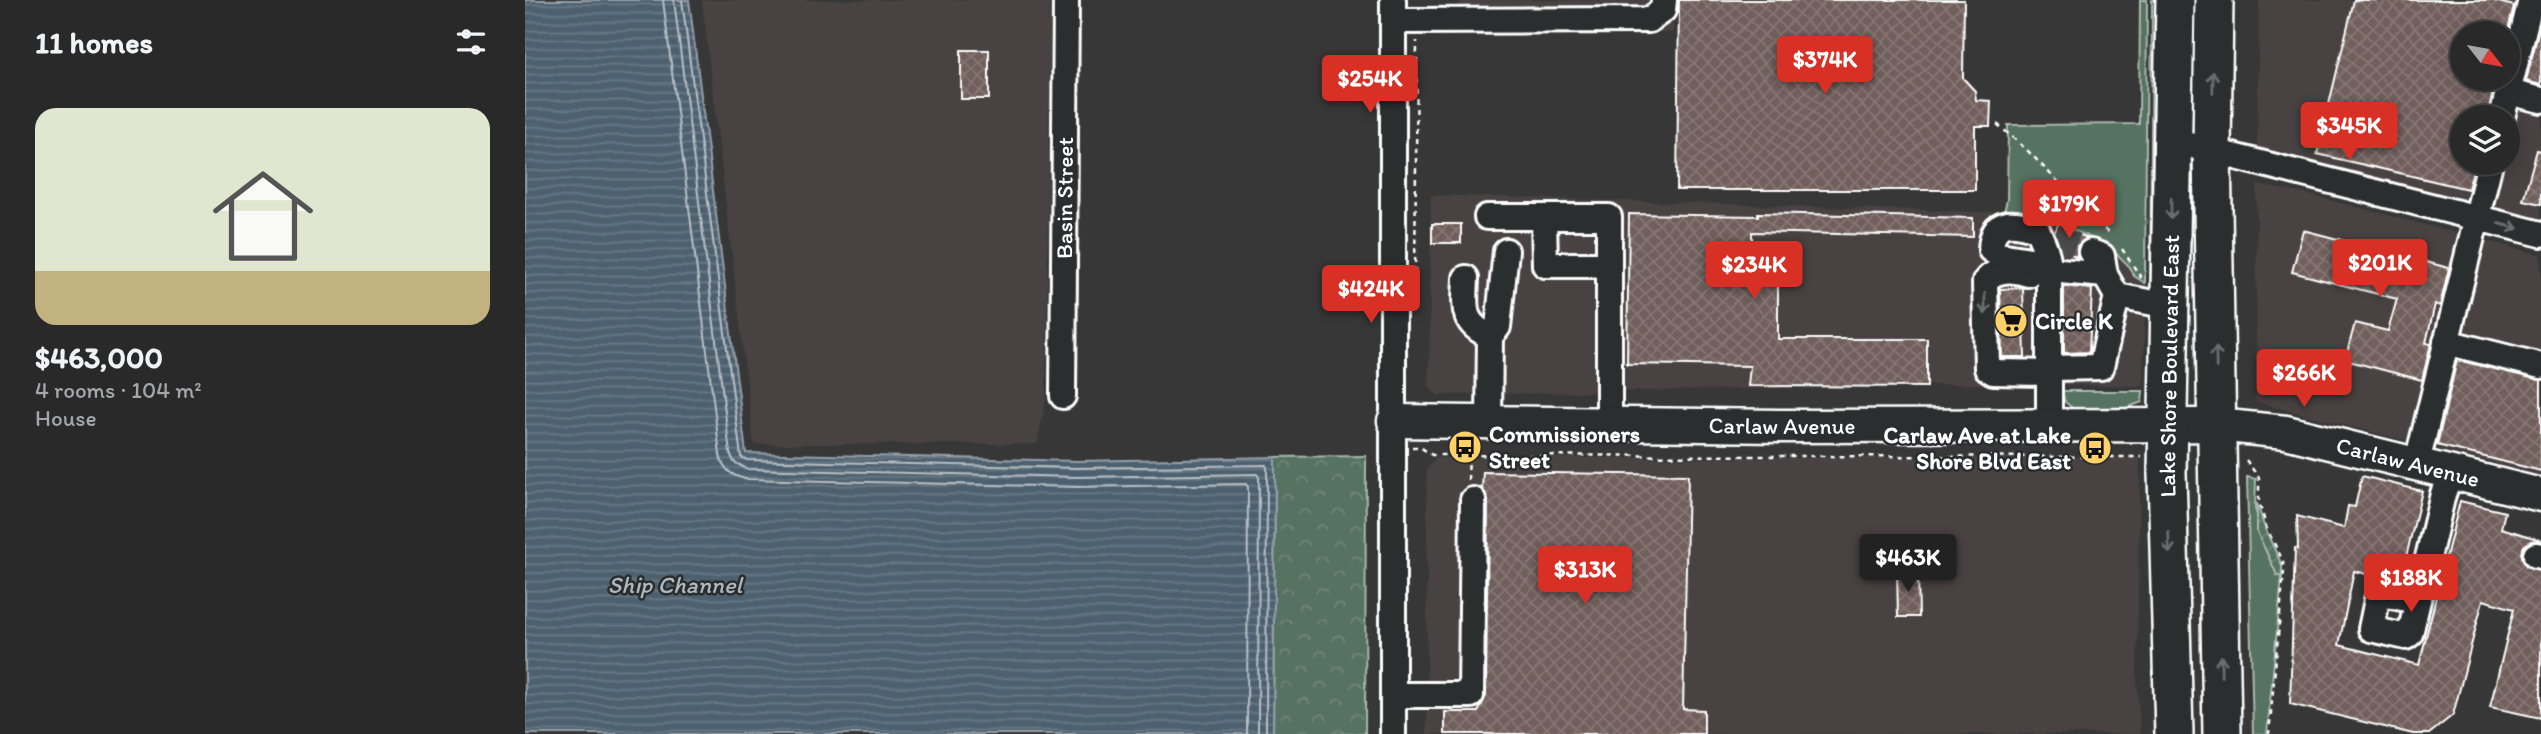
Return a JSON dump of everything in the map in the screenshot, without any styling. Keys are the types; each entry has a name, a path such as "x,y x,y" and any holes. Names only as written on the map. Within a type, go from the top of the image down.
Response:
{"highway":[{"name":"Lake Shore Boulevard East","path":"2174,734 2167,426 2175,0"},
{"name":"Lake Shore Boulevard East","path":"2214,0 2212,150 2222,734"}],"main road":[{"name":"Carlaw Avenue","path":"1394,421 2217,425 2286,432 2541,495"}],"street":[{"name":"Basin Street","path":"1063,396 1066,0"},
{"path":"1393,734 1393,11 1649,20 1663,10 1664,0"},
{"path":"2505,105 2531,0"},
{"path":"2508,92 2541,100"},
{"path":"2173,141 2541,234"},
{"path":"2417,463 2487,175"},
{"path":"1486,218 1609,217 1609,423"},
{"path":"1544,218 1545,265 1608,265"},
{"path":"1489,422 1490,336 1498,327 1506,251"},
{"path":"2048,256 2019,271 1996,272 1985,282 1987,368 1993,372 2101,368 2111,286 2102,256 2091,252"},
{"path":"2048,256 2111,286 2169,306"},
{"path":"2048,256 2049,426"},
{"path":"1466,278 1465,314 1472,326 1490,336"},
{"path":"2446,342 2541,366"},
{"path":"2417,601 2443,494 2451,472"},
{"path":"1394,695 1475,695 1471,495"}],"path":[{"path":"1997,124 2026,149 2111,235"},
{"path":"2119,245 2143,280"},
{"path":"1420,447 1432,455 2147,457"},
{"path":"2242,454 2259,478 2262,511 2267,529 2283,561 2284,571 2269,734"},
{"path":"1469,455 1471,495"}],"shaded area":[{"path":"702,0 1050,0 1046,399 1037,444 754,444"},
{"path":"1460,0 1674,0 1673,32 1449,32 1460,13"},
{"path":"2259,0 2541,0 2541,219 2257,147"},
{"path":"2257,185 2306,194 2541,255 2541,475 2256,402"},
{"path":"1431,195 1981,212 2030,211 2108,245 2127,264 2134,276 2145,283 2143,386 1979,384 1437,395 1429,387"},
{"path":"1436,458 2140,458 2137,679 2140,734 1427,734 1427,469"}],"green space":[{"path":"2140,0 2147,0 2145,283 2134,276 2127,264 2108,245 2030,211 2004,212 2007,200 2008,125 2139,124"},
{"path":"2152,0 2159,0 2153,288 2150,290"},
{"path":"2062,391 2143,391 2142,402 2126,408 2074,409 2065,402"},
{"path":"1366,456 1365,734 1273,734 1275,457"},
{"path":"2247,477 2256,479 2255,509 2277,575 2282,577 2267,734 2253,734"},
{"path":"2257,503 2265,529 2282,565 2282,577 2277,575 2257,532"}],"water":[{"name":"Ship Channel","path":"525,0 689,0 746,453 1078,461 1275,457 1273,734 525,734"}],"building":[{"path":"1679,0 1964,0 1963,78 1975,91 1976,100 1991,101 1990,126 1975,126 1975,190 1677,190"},
{"path":"2354,0 2491,0 2514,6 2510,21 2450,21 2450,91 2493,91 2490,105 2450,105 2450,175 2472,175 2468,189 2317,154"},
{"path":"2541,21 2541,85 2526,81"},
{"path":"961,50 989,50 989,99 961,99"},
{"path":"2537,150 2541,151 2541,204 2523,200"},
{"path":"1758,213 1973,218 1973,237 1752,232 1752,260 1778,259 1778,339 1927,339 1927,387 1748,386 1750,366 1627,364 1629,214 1758,216"},
{"path":"1432,224 1461,224 1461,243 1432,243"},
{"path":"2058,225 2087,238 2077,246 2077,257 2061,250 2055,233"},
{"path":"2303,230 2449,268 2440,306 2435,304 2426,343 2431,344 2422,380 2345,360 2355,323 2388,331 2397,299 2292,272"},
{"path":"2064,286 2092,289 2089,352 2064,353"},
{"path":"2023,288 2025,357 2002,357 2000,289"},
{"path":"2457,360 2541,380 2541,471 2437,445"},
{"path":"1483,472 1688,475 1683,709 1704,710 1704,734 1445,734 1445,712 1478,712 1486,696 1488,500 1482,489"},
{"path":"2362,476 2422,491 2400,582 2354,571 2339,645 2419,665 2460,501 2505,512 2501,528 2541,540 2531,541 2524,546 2521,553 2526,566 2541,570 2541,718 2490,707 2514,609 2483,600 2453,715 2429,734 2413,734 2290,704 2295,548 2298,549 2297,516 2344,528 2348,506 2355,507"},
{"path":"1897,570 1918,570 1919,617 1898,617"}],"tunnel":[{"path":"2054,235 2091,252"}],"place":[{"name":"Circle K","path":"2011,321"},
{"name":"Commissioners Street","path":"1465,447"},
{"name":"Carlaw Ave at Lake Shore Blvd East","path":"2095,448"}]}
